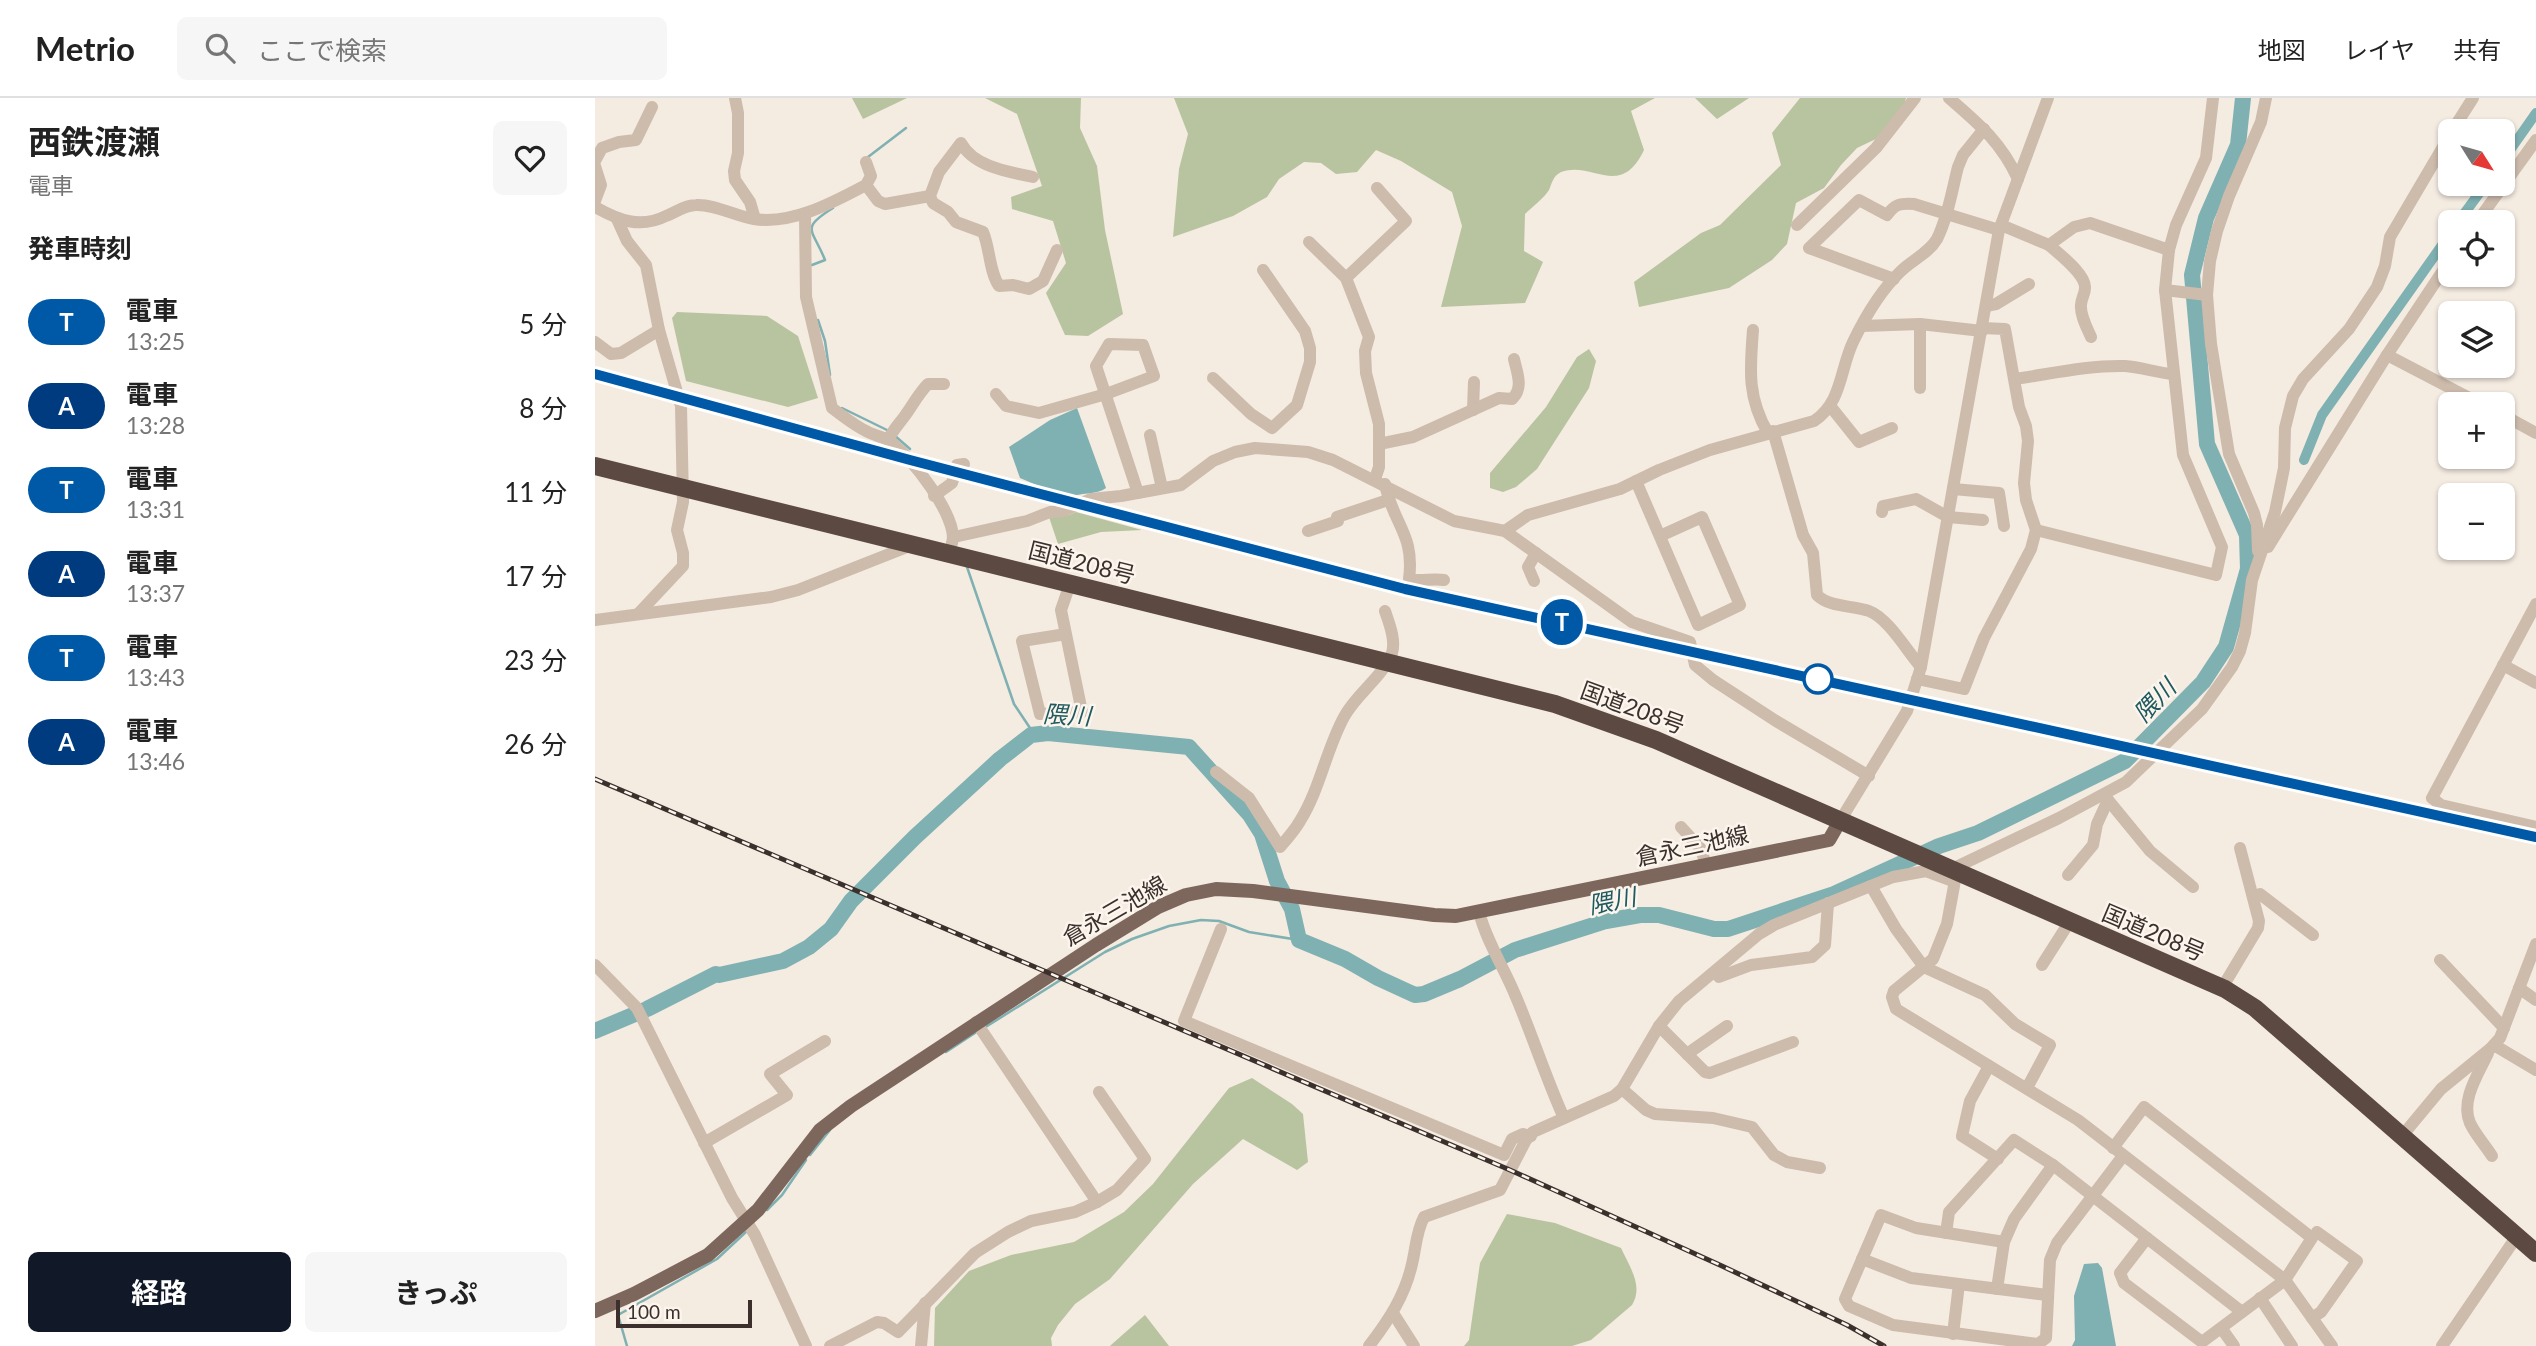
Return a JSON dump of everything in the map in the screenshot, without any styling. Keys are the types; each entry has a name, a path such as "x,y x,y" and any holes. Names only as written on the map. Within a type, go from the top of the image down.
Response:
{"highway":[{"name":"国道208号","path":"595,466 912,545 960,552 1070,584 1555,704 1607,721 1761,785 1951,873 2070,921 2222,988 2255,1007 2536,1253"}],"main road":[{"name":"倉永三池線","path":"595,1311 689,1267 708,1255 747,1221 775,1191 820,1130 851,1106 976,1022 1158,907 1186,895 1216,889 1253,891 1456,916 1829,839 1840,821"}],"street":[{"path":"736,98 738,153 734,180 750,202 755,219"},
{"path":"1797,225 1876,148 1915,98"},
{"path":"1949,98 1985,129 2006,155 2018,179"},
{"path":"1840,821 1907,711 1919,673 2000,228 2048,98"},
{"path":"2036,530 2216,575 2222,547 2183,455 2165,290 2169,250 2176,225 2206,158 2213,98"},
{"path":"2258,562 2254,513 2229,454 2203,294 2217,231 2261,122 2266,98"},
{"path":"2460,119 2473,98"},
{"path":"595,201 601,185 595,164 602,148 636,140 652,107"},
{"path":"1506,531 1528,515 1620,489 1710,450 1814,421 1831,407 1844,362 1862,326 1894,279 1936,240 1963,155 1985,129"},
{"path":"1033,177 983,163 966,152 963,140 939,172 930,196 933,203 948,212 956,222 983,232 988,243 995,280 999,286 1013,285 1029,289 1044,281 1058,250"},
{"path":"2486,210 2536,140"},
{"path":"1369,1346 1393,1313 1412,1266 1419,1227 1424,1217 1500,1190 1533,1132 1614,1096 1622,1089 1659,1026 1679,1001 1759,934 1893,877 1926,871 1951,873 2106,797 2141,770 2150,757 2201,709 2232,667 2245,633 2252,580 2275,512 2280,488 2284,468 2285,428 2293,396 2303,379 2349,329 2377,287 2385,266 2390,237 2438,155"},
{"path":"595,206 617,219 636,223 652,222 690,205 701,205 755,219 805,214 866,185 871,176 866,162"},
{"path":"866,185 878,201 885,204 930,196"},
{"path":"1346,278 1406,221 1377,188"},
{"path":"1894,279 1809,248 1859,200 1887,215 1894,205 1914,204 1945,215 2000,228 2049,245 2071,265 2084,281 2081,314 2091,337"},
{"path":"805,214 806,297 832,408 865,431 888,440 910,460 949,514 960,552 1027,521 1050,512 1063,512 1091,499 1181,485 1213,461 1235,452 1255,448 1308,453 1333,460 1454,521 1506,531 1632,622 1690,642 1695,665 1713,680 1869,776"},
{"path":"617,219 627,242 646,265 659,330 681,406 683,487 682,515 677,530 683,553 683,566 638,614"},
{"path":"2049,245 2074,227 2090,223 2169,250"},
{"path":"1309,242 1346,278 1369,337 1366,373 1379,424 1380,482 1410,549 1409,579 1420,582 1428,578 1444,580"},
{"path":"1263,270 1305,331 1310,348 1310,362 1297,405 1272,428"},
{"path":"2258,562 2438,278"},
{"path":"1986,306 2029,284"},
{"path":"2165,290 2203,294"},
{"path":"1753,330 1749,378 1760,419 1770,432 1803,536 1813,552 1817,595 1823,601 1869,611 1878,616 1891,627 1919,673 1964,689 1994,617 2031,549 2036,530 2025,500 2028,441 2005,329 1982,330 1920,324 1862,326"},
{"path":"1920,324 1920,388"},
{"path":"595,342 611,354 621,353 659,330"},
{"path":"996,394 1006,406 1039,413 1106,394 1154,376 1143,345 1109,344 1096,366 1106,394 1138,493"},
{"path":"2387,355 2458,392"},
{"path":"1379,443 1413,437 1499,398 1512,399 1517,394 1519,385 1514,359"},
{"path":"2015,379 2118,366 2173,374"},
{"path":"1213,378 1251,414 1272,428 1279,449"},
{"path":"1473,410 1474,382"},
{"path":"888,440 928,384 944,384"},
{"path":"1831,407 1859,442 1892,428"},
{"path":"2515,422 2536,433"},
{"path":"1150,435 1162,488"},
{"path":"935,496 952,483 957,465 964,464"},
{"path":"1636,481 1698,625 1740,606 1702,517 1660,536"},
{"path":"1953,489 1999,493 2004,526"},
{"path":"1882,512 1883,506 1916,499 1948,517 1983,520"},
{"path":"1308,531 1338,521 1336,517 1388,500"},
{"path":"595,620 771,597 798,590 912,545"},
{"path":"1534,581 1528,567 1536,553"},
{"path":"1066,634 1022,641 1040,714 1082,712 1066,634 1061,610 1070,584"},
{"path":"2536,604 2432,798 2441,805 2536,827"},
{"path":"1216,772 1249,798 1280,847 1301,821 1345,715 1387,662 1393,650 1393,638 1385,611"},
{"path":"2503,665 2536,683"},
{"path":"2068,875 2093,845 2106,797"},
{"path":"2106,797 2150,851 2193,887"},
{"path":"1681,827 1702,849 1706,865"},
{"path":"2222,988 2258,928 2259,921 2240,848"},
{"path":"1951,873 1947,924 1933,960 1894,991 1892,997 1896,1009 2078,1120 2285,1280 2332,1346"},
{"path":"1871,886 1896,929 1924,967 1985,995 2015,1024 2050,1045 2027,1088"},
{"path":"2253,897 2260,894 2313,935"},
{"path":"1716,972 1719,977 1751,965 1812,957 1825,945 1828,903"},
{"path":"1479,912 1485,938 1501,962 1564,1118"},
{"path":"2042,965 2070,921"},
{"path":"1221,929 1184,1021 1504,1155 1513,1139 1523,1133 1531,1136"},
{"path":"2492,1156 2469,1122 2468,1098 2504,1028 2536,944"},
{"path":"2440,960 2504,1028"},
{"path":"595,965 637,1009 777,1280 806,1346"},
{"path":"2519,988 2536,1000"},
{"path":"976,1022 1097,1202"},
{"path":"1659,1026 1705,1072 1710,1073 1793,1042"},
{"path":"1687,1054 1727,1026"},
{"path":"704,1143 787,1095 770,1074 825,1041"},
{"path":"2402,1136 2441,1089 2492,1047"},
{"path":"2492,1047 2536,1070"},
{"path":"1989,1066 1970,1101 1962,1136 1998,1159"},
{"path":"1622,1089 1646,1110 1655,1114 1713,1118 1752,1127 1774,1155 1787,1162 1820,1168"},
{"path":"830,1346 877,1322 884,1322 898,1332 975,1254 1007,1232 1031,1221 1075,1212 1117,1190 1145,1160 1099,1092"},
{"path":"2004,1242 1916,1228 1881,1215 1845,1299 1849,1306 1893,1325 2038,1344 2046,1338 2050,1260 2057,1243 2092,1195 2144,1107 2312,1238 2285,1280 2202,1342 2124,1283 2120,1273 2147,1238"},
{"path":"1946,1233 1949,1212 2014,1140 2053,1165 2242,1312"},
{"path":"1997,1289 2004,1242 2014,1219 2053,1165"},
{"path":"2312,1318 2321,1312 2357,1261 2317,1232"},
{"path":"2442,1346 2518,1236"},
{"path":"1862,1259 1911,1278 2047,1295"},
{"path":"1954,1334 1959,1284"},
{"path":"2260,1298 2292,1346"},
{"path":"921,1346 925,1303"},
{"path":"1393,1313 1414,1346"},
{"path":"2222,1329 2234,1346"}],"green space":[{"path":"852,98 907,98 863,119"},
{"path":"985,98 1081,98 1080,128 1097,166 1105,230 1123,314 1088,336 1065,335 1046,293 1066,263 1053,221 1012,209 1011,197 1042,186 1017,114"},
{"path":"1174,98 1655,98 1631,111 1644,150 1635,165 1616,176 1573,170 1561,172 1554,178 1547,193 1525,214 1524,251 1543,262 1525,303 1441,307 1462,226 1452,192 1401,161 1376,150 1357,172 1336,174 1321,163 1304,162 1279,179 1267,197 1233,216 1173,237 1179,169 1188,134"},
{"path":"1695,98 1749,98 1717,119"},
{"path":"1800,98 1906,98 1903,108 1878,138 1857,148 1824,188 1796,203 1787,244 1772,260 1729,288 1639,307 1634,282 1701,233 1720,225 1781,165 1772,133"},
{"path":"677,312 767,316 798,336 818,398 788,407 686,381 672,318"},
{"path":"1589,349 1596,361 1589,388 1537,469 1516,487 1503,492 1490,488 1490,473 1546,407 1577,357"},
{"path":"1076,512 1142,530 1101,532 1058,544 1049,517"},
{"path":"1252,1078 1303,1114 1308,1162 1297,1170 1243,1139 1193,1184 1110,1279 1075,1304 1058,1325 1051,1338 1052,1346 934,1346 935,1308 969,1271 1011,1255 1074,1242 1124,1212 1153,1184 1229,1088"},
{"path":"1507,1214 1555,1223 1621,1248 1636,1283 1632,1305 1591,1340 1572,1346 1464,1346 1469,1340 1480,1263"},
{"path":"1145,1315 1169,1346 1110,1346 1111,1345"}],"water":[{"path":"1077,408 1106,488 1067,498 1020,478 1009,447 1050,420"},
{"path":"2098,1263 2102,1268 2116,1346 2072,1346 2075,1340 2074,1296 2084,1264"}],"waterway":[{"name":"隈川","path":"595,1031 647,1009 716,974 783,961 809,947 831,929 851,901 915,837 1000,759 1031,735 1048,733 1189,747 1250,815 1262,834 1277,881 1292,909 1299,940 1345,959 1415,995 1460,979 1515,950 1606,921 1640,915 1659,915 1714,929 1728,929 1834,894 1939,846 1978,833 2125,761 2203,682 2226,647 2248,569 2247,535 2207,444 2192,275 2206,218 2238,145 2243,98"},
{"path":"2515,143 2536,113"},
{"path":"868,157 906,128"},
{"path":"2467,210 2477,196"},
{"path":"812,265 825,260 813,235 812,226 833,208"},
{"path":"2304,460 2322,415 2438,251"},
{"path":"818,320 825,341 830,375"},
{"path":"842,408 889,431"},
{"path":"894,435 910,449"},
{"path":"967,567 1014,704 1034,734"},
{"path":"984,1028 1105,952 1169,926 1201,920 1219,921 1249,932 1299,940"},
{"path":"946,1052 978,1031"},
{"path":"810,1155 830,1130"},
{"path":"767,1210 782,1195 806,1160"},
{"path":"627,1346 618,1315 717,1259 748,1230"}],"railway":[{"path":"595,374 910,460 1405,589 2536,837"},
{"path":"595,779 1510,1170 1722,1266 1847,1325 1884,1346"}],"train":[{"name":"T","path":"595,374 679,399 1405,589 1526,613 1692,652 2536,837"}]}
